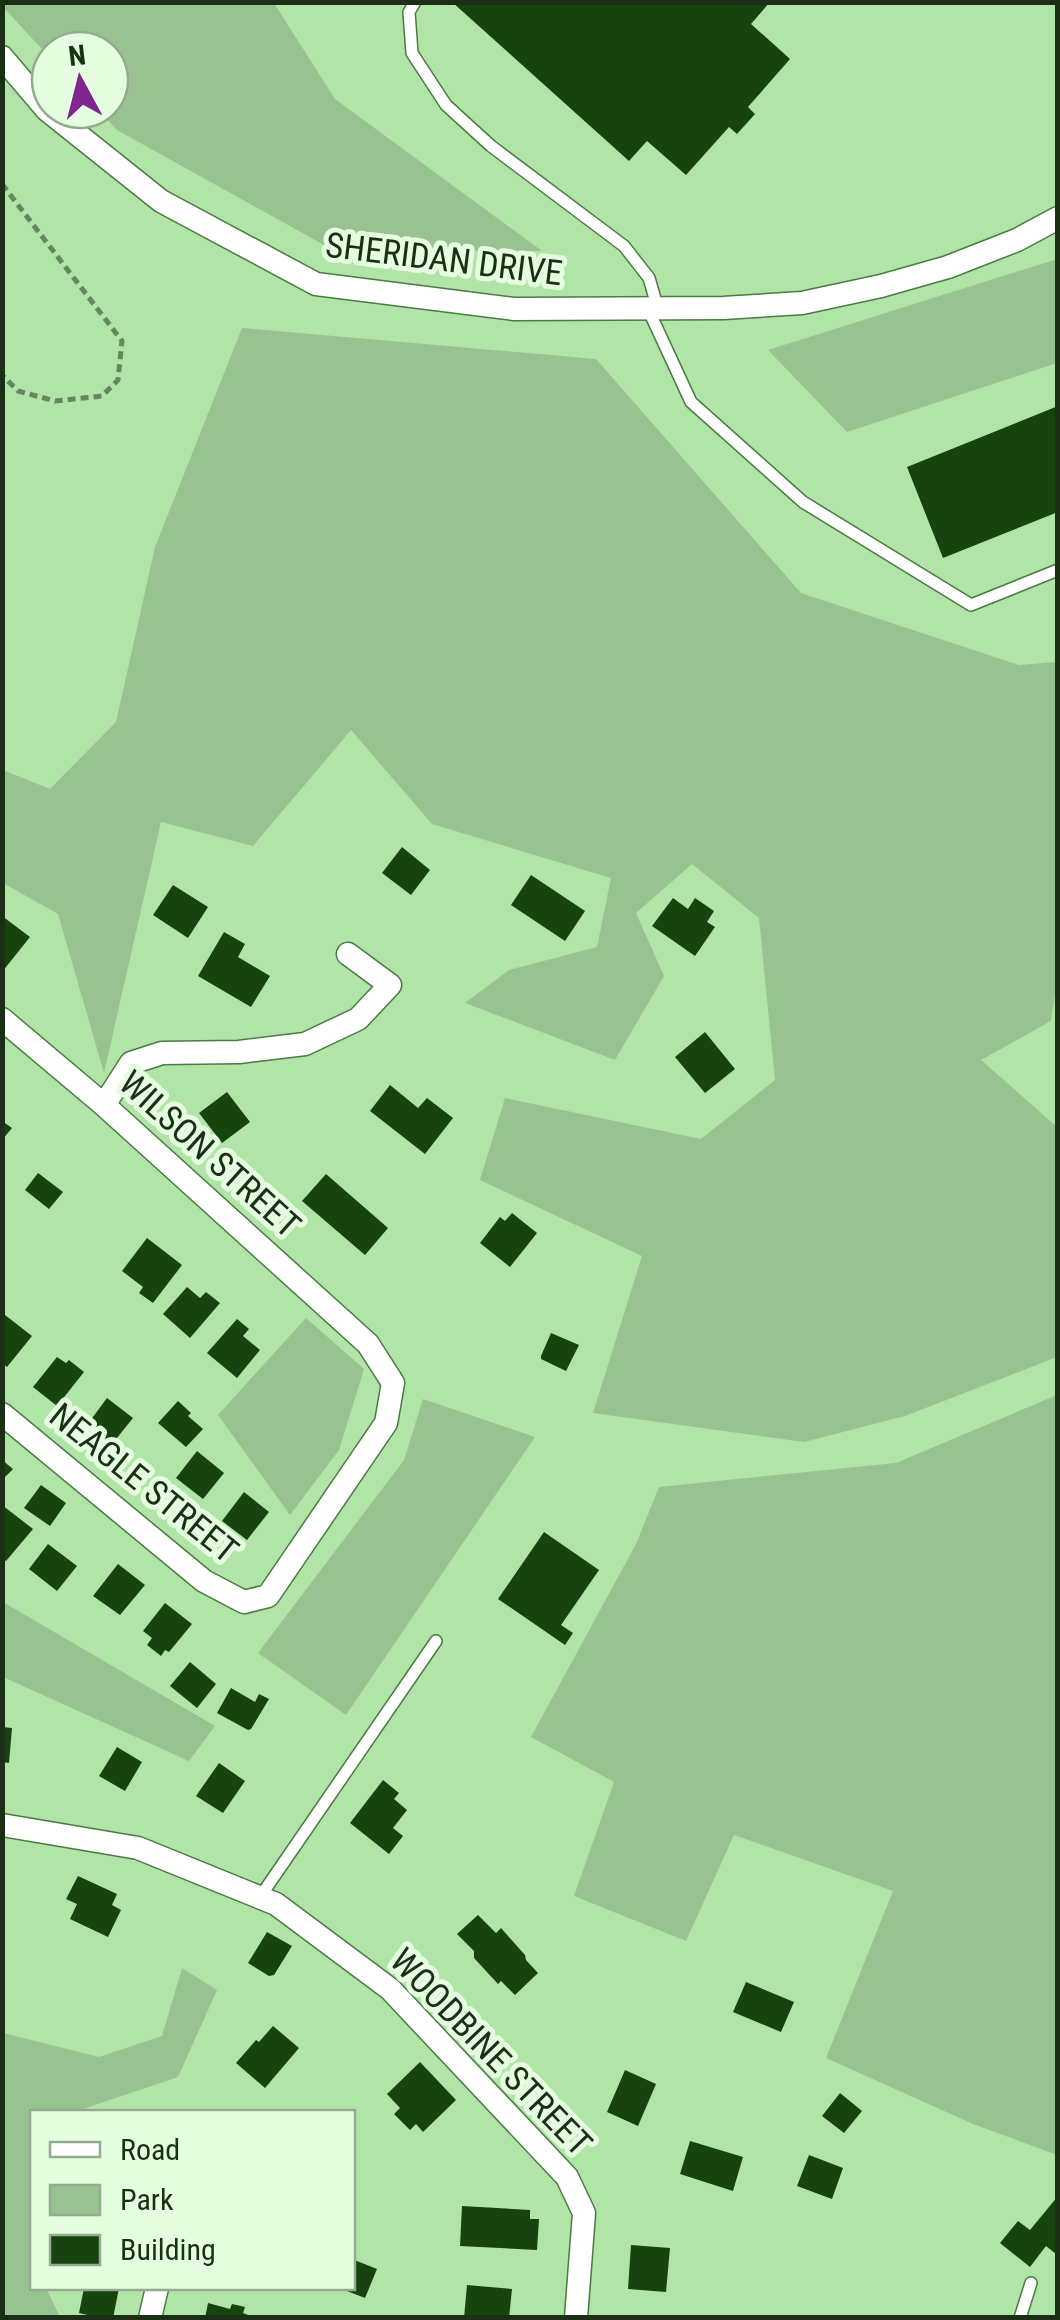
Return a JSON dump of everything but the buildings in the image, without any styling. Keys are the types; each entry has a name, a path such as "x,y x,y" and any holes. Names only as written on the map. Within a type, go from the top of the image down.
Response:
{"street":[{"name":"SHERIDAN DRIVE","path":"2,57 48,110 161,201 316,284 514,309 723,308 802,303 948,266 1018,240 1058,218"},
{"path":"104,1105 132,1064 162,1053 239,1052 305,1044 358,1019 390,985 348,954"},
{"name":"WILSON STREET","path":"2,1019 104,1105 368,1344 393,1384 386,1423 268,1596 244,1602"},
{"name":"NEAGLE STREET","path":"2,1414 204,1582 244,1602"},
{"name":"WOODBINE STREET","path":"2,1825 138,1848 276,1904 390,1989 567,2178 584,2214 576,2318"},
{"path":"150,2318 157,2290"}],"lane":[{"path":"415,2 408,12 412,53 446,105 490,146 624,246 649,278 653,309 692,402 803,502 972,606 1058,570"},
{"path":"260,1898 436,1641"},
{"path":"1020,2318 1031,2283"}],"path":[{"path":"2,184 122,340 118,380 102,396 54,401 18,390 2,375"}],"green space":[{"path":"3,2 274,3 335,99 542,251 333,250 117,130 130,130 130,30 30,30 30,36 3,7"},
{"path":"1057,259 1057,363 847,432 768,350"},
{"path":"242,328 596,359 801,593 1019,665 1057,662 1058,975 1051,1021 981,1060 1057,1127 1057,1357 905,1416 804,1442 593,1413 642,1256 480,1180 505,1098 701,1139 775,1080 759,918 692,864 636,913 664,976 615,1060 465,1003 509,970 597,947 611,878 432,824 351,730 253,846 161,822 104,1073 58,914 3,883 3,770 50,789 116,722 155,547"},
{"path":"306,1318 364,1369 339,1450 290,1515 218,1415"},
{"path":"1057,1395 1057,2155 973,2124 826,2058 893,1891 734,1835 686,1941 574,1896 614,1782 531,1737 636,1544 659,1487 896,1463"},
{"path":"423,1399 535,1437 346,1715 258,1653 404,1460"},
{"path":"3,1602 215,1726 189,1761 3,1677"},
{"path":"182,1968 217,1990 178,2077 80,2110 30,2110 30,2290 47,2290 60,2317 3,2317 3,2033 99,2057 162,2036"}]}
